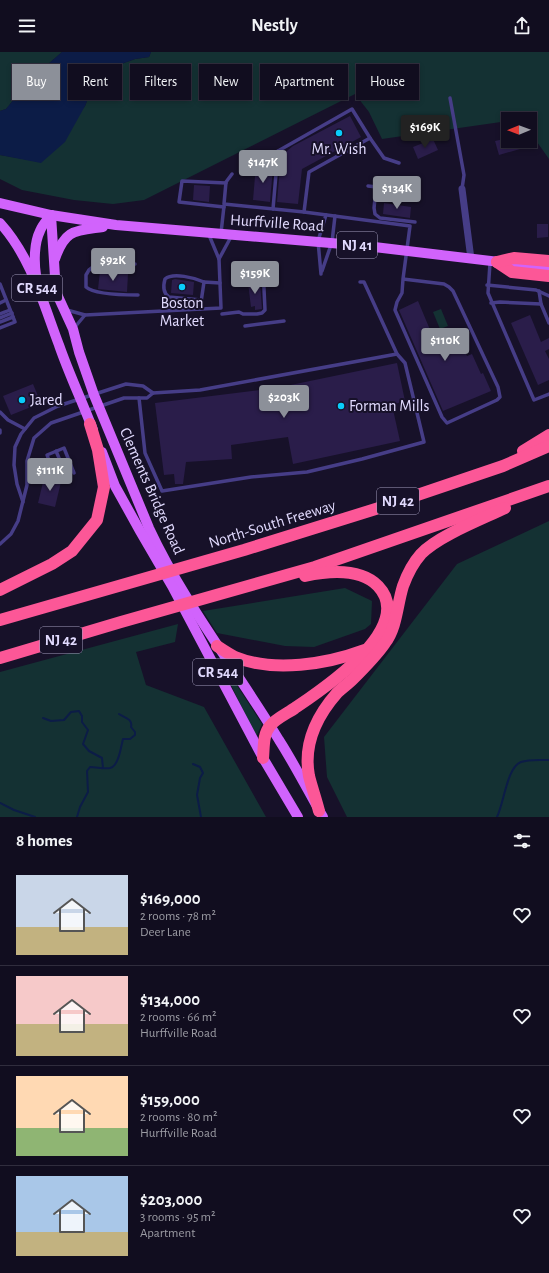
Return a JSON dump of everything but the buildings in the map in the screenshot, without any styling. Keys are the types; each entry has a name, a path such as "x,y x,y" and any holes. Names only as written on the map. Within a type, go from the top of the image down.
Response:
{"highway":[{"path":"494,262 514,258 549,262"},
{"path":"494,262 512,272 549,276"},
{"path":"0,590 52,564 72,551 97,520 104,487 98,450 90,424"},
{"path":"503,466 534,443 549,435"},
{"name":"North-South Freeway","path":"0,620 244,550 382,507 503,466 549,446"},
{"path":"321,814 309,776 308,753 312,730 337,693 371,660 390,636 398,614 404,585 415,562 421,554 448,536 546,488"},
{"name":"NJ 42","path":"0,658 315,567 400,539 489,506 546,488"},
{"path":"251,586 312,574 336,572 352,574 367,579 378,587 384,595 387,615 380,634 368,649 317,692 270,726 264,738 263,758"},
{"path":"217,646 236,657 280,665 305,665 348,656 368,649"}],"main road":[{"name":"NJ 41","path":"0,203 51,215"},
{"name":"Hurffville Road","path":"51,215 116,225 208,234 332,242 549,268"},
{"name":"Clements Bridge Road","path":"51,215 56,292 73,329 79,352 94,395 158,547 217,646 270,726 321,814"},
{"name":"Clements Bridge Road","path":"38,290 34,266 36,249 40,231 51,215"},
{"name":"Clements Bridge Road","path":"0,223 11,235 24,255 115,486 172,586 263,758 298,817"},
{"path":"54,264 59,247 64,239 77,231 116,225"}],"street":[{"path":"462,189 470,259"}],"lane":[{"path":"450,98 464,175 462,189"},
{"path":"263,157 278,151 352,108 384,158 399,163"},
{"path":"304,212 309,172 370,138"},
{"path":"273,209 278,151"},
{"path":"221,234 226,183 232,174"},
{"path":"226,183 182,181 179,202 304,212 410,226 403,279 402,293 395,310 442,417 447,423 497,400 500,397 498,387 450,287 444,284 403,279"},
{"path":"368,186 412,191"},
{"path":"414,196 381,192 376,196 374,211 380,218 415,222"},
{"path":"326,215 318,241 321,274 332,242 335,216"},
{"path":"64,309 85,315 221,308 219,259 208,234"},
{"path":"219,259 232,235"},
{"path":"135,264 104,261 98,263 89,270 86,275 86,287 90,291 138,295"},
{"path":"494,262 488,285 488,293 491,303 534,400 549,394"},
{"path":"222,314 262,314 265,310 263,268"},
{"path":"201,300 169,297 165,295 165,278 171,275 194,278 204,282 220,283"},
{"path":"200,309 204,282"},
{"path":"139,398 145,453 162,491 251,477 307,472 424,442 405,363 397,354 364,282 360,282"},
{"path":"0,284 15,322 0,328"},
{"path":"488,285 536,290 549,296"},
{"path":"539,291 541,304 549,323"},
{"path":"0,298 4,296"},
{"path":"0,303 4,296"},
{"path":"491,303 541,304"},
{"path":"0,314 11,313"},
{"path":"0,318 11,313"},
{"path":"0,322 11,313"},
{"path":"73,329 85,315"},
{"path":"245,326 284,321"},
{"path":"0,544 11,534 18,521 27,485 27,460 34,438 51,424 124,398 146,398 153,393 200,390 397,354"},
{"path":"23,502 17,484 14,465 15,447 21,434 34,418 58,406 126,384 143,386 153,393"},
{"path":"0,412 8,420 25,429"},
{"path":"72,467 54,474 47,455 64,448 72,467 74,473"},
{"path":"56,451 64,470"}],"green space":[{"path":"0,52 62,52 48,64 12,64 12,100 13,100 6,109 0,111"},
{"path":"151,52 549,52 549,159 537,142 537,112 501,112 501,122 382,139 369,112 360,100 419,100 419,64 356,64 356,95 355,94 348,98 348,64 260,64 260,100 343,100 144,200 113,204 74,200 22,190 0,179 0,155 41,162 85,106 87,100 122,100 121,64 135,59 149,57"},
{"path":"111,264 129,266 128,274 110,272"},
{"path":"441,309 448,326 440,329 433,312"},
{"path":"549,521 549,817 347,817 327,777 324,737 457,564"},
{"path":"345,588 372,601 371,624 365,629 314,647 285,646 217,633 203,611"},
{"path":"178,624 175,642 136,652 146,685 204,707 266,817 0,817 0,672"},
{"path":"221,661 262,724 256,737 220,662"}],"water":[{"path":"62,52 151,52 149,57 135,59 121,64 68,64 68,100 87,100 65,142 41,163 0,155 0,111 6,109 13,100 60,100 60,64 48,64"}],"waterway":[{"path":"43,718 51,721 64,720 71,712 79,711 82,716 82,722 88,730 83,744 89,751 102,758 103,768"},
{"path":"77,817 80,807 88,792 87,771 90,767 110,768 116,764 123,739 130,739 135,735 135,732 131,727 130,720 119,714"},
{"path":"497,817 506,786 516,765 527,760 549,760"},
{"path":"193,764 200,767 203,773 200,778 197,795 201,817"},
{"path":"0,803 14,810 35,817"}],"place":[{"name":"Mr. Wish","path":"339,133"},
{"name":"Boston Market","path":"182,287"},
{"name":"Jared","path":"22,400"},
{"name":"Forman Mills","path":"341,406"}]}
